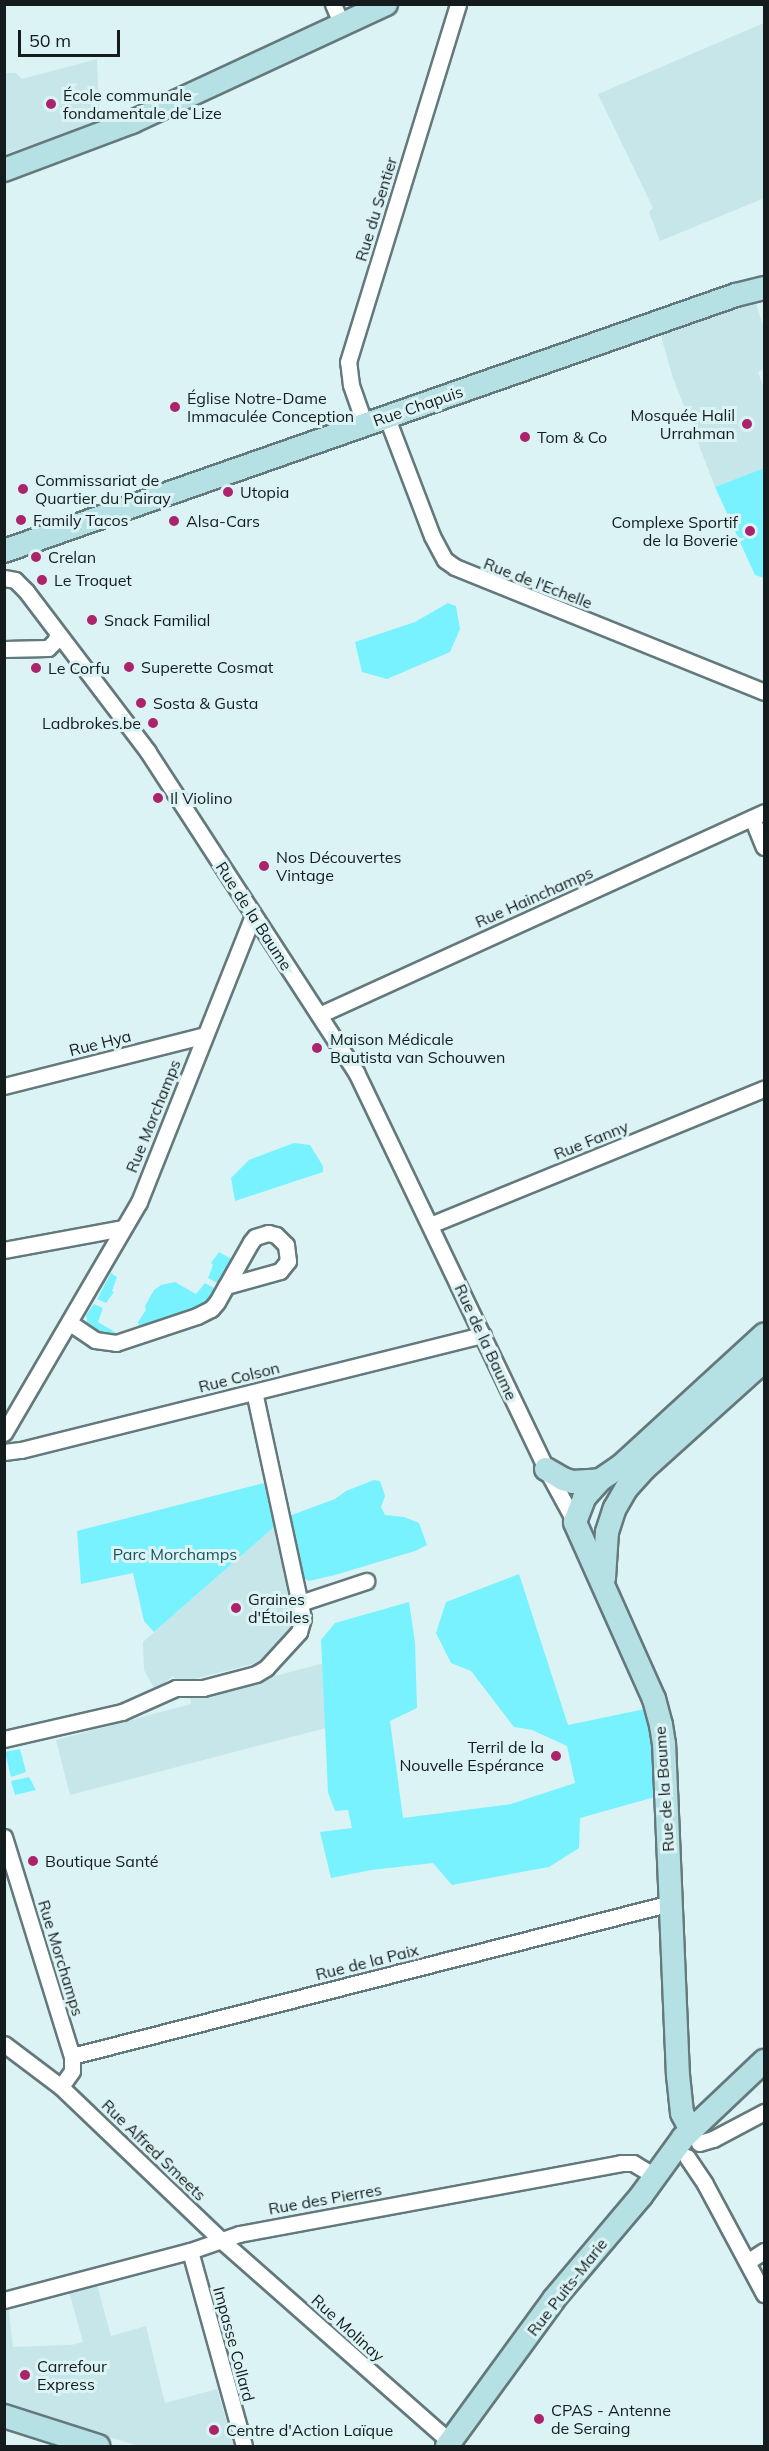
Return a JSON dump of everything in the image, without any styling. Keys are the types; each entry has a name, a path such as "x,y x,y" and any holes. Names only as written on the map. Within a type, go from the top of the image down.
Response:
{"street":[{"path":"4,170 132,122 338,15 386,4"},
{"name":"Rue du Sentier","path":"365,425 351,385 348,362 458,4"},
{"name":"Rue Chapuis","path":"4,550 736,295 765,288"},
{"name":"Rue de l'Echelle","path":"387,418 432,536 445,560 454,567 765,692"},
{"name":"Rue de la Baume","path":"4,578 21,585 148,752 357,1072 546,1469 575,1522 654,1699 664,1744 680,2100 692,2143"},
{"path":"4,649 48,648 56,640 57,635"},
{"path":"758,815 765,847"},
{"name":"Rue Hainchamps","path":"319,1015 758,815"},
{"name":"Rue Morchamps","path":"4,1433 139,1202 253,915"},
{"name":"Rue Hya","path":"4,1086 205,1035"},
{"name":"Rue Fanny","path":"430,1225 765,1089"},
{"path":"4,1250 123,1228"},
{"path":"70,1323 100,1342 121,1342 205,1313 217,1302 226,1286"},
{"name":"Rue Colson","path":"4,1452 483,1335"},
{"path":"575,1522 584,1498 600,1480 622,1465 765,1335"},
{"path":"605,1591 603,1555 606,1532 615,1508 626,1489 645,1468 765,1361"},
{"path":"4,1738 122,1712 163,1691 176,1688 203,1688 261,1672 303,1625 255,1392"},
{"path":"546,1469 573,1482 600,1480"},
{"path":"300,1603 366,1581"},
{"name":"Rue Morchamps","path":"4,1837 72,2055"},
{"name":"Rue de la Paix","path":"72,2055 671,1903"},
{"name":"Rue Alfred Smeets","path":"4,2044 61,2086 222,2240"},
{"path":"61,2086 72,2072 72,2055"},
{"path":"692,2143 765,2061"},
{"path":"692,2143 765,2080"},
{"path":"692,2143 713,2139 765,2112"},
{"path":"692,2143 747,2262 765,2294"},
{"name":"Rue Puits-Marie","path":"454,2445 554,2299 655,2176 692,2143"},
{"name":"Rue Puits-Marie","path":"454,2445 572,2299 645,2214 692,2143"},
{"name":"Rue des Pierres","path":"4,2300 190,2251 239,2234 621,2163 633,2163 655,2176"},
{"name":"Rue Molinay","path":"222,2240 454,2445"},
{"name":"Impasse Collard","path":"190,2251 244,2446"},
{"path":"747,2262 765,2251"},
{"path":"4,2416 98,2446"},
{"path":"4,2431 51,2446"}],"shaded area":[{"path":"764,23 764,204 762,199 660,241 649,212 653,208 598,94"},
{"name":"École communale fondamentale de Lize","path":"97,59 99,110 104,123 38,149 34,144 5,154 5,73 16,73 22,79"},
{"path":"755,301 764,328 764,369 758,372 764,388 764,468 715,487 672,375 659,329"},
{"name":"Graines d'Étoiles","path":"274,1527 295,1627 260,1662 179,1683 173,1676 155,1690 144,1670 143,1642"},
{"path":"325,1663 341,1724 70,1795 56,1740 191,1704 190,1698"},
{"path":"97,2285 111,2336 146,2326 165,2403 217,2389 234,2446 139,2446 5,2405 5,2305 8,2304 13,2347 71,2345 83,2342 68,2288"}],"green space":[{"name":"Complexe Sportif de la Boverie","path":"764,468 764,578 755,575 715,487"},
{"path":"448,603 456,606 460,629 450,652 387,679 362,672 355,642 415,622"},
{"path":"294,1143 310,1145 323,1166 323,1172 235,1201 231,1178 249,1160"},
{"path":"219,1252 233,1260 219,1284 208,1278 213,1265 211,1263"},
{"path":"111,1273 117,1277 112,1291 114,1292 106,1303 97,1299"},
{"path":"175,1282 196,1294 205,1283 216,1289 201,1307 139,1327 138,1322 154,1290 161,1285"},
{"path":"94,1304 103,1308 98,1322 115,1332 113,1335 100,1334 87,1322 86,1315"},
{"path":"374,1480 380,1481 385,1496 381,1507 385,1515 404,1517 419,1523 427,1545 415,1551 335,1575 309,1581 304,1578 289,1516 335,1499 346,1491"},
{"name":"Parc Morchamps","path":"264,1483 274,1527 154,1632 144,1621 133,1573 81,1584 77,1531"},
{"path":"519,1574 568,1725 645,1709 650,1733 655,1797 580,1818 579,1848 549,1867 452,1885 433,1863 371,1870 331,1878 320,1832 352,1828 348,1810 335,1811 328,1792 321,1640 335,1623 409,1602 415,1642 417,1708 390,1721 403,1818 511,1804 575,1783 567,1746 532,1730 514,1727 471,1671 451,1663 436,1633 446,1602"},
{"path":"20,1749 26,1772 11,1777 5,1752"},
{"path":"29,1777 36,1790 15,1795 11,1781"}],"place":[{"name":"École communale fondamentale de Lize","path":"51,104"},
{"name":"Église Notre-Dame Immaculée Conception","path":"175,407"},
{"name":"Mosquée Halil Urrahman","path":"747,424"},
{"name":"Tom & Co","path":"525,437"},
{"name":"Commissariat de Quartier du Pairay","path":"23,489"},
{"name":"Utopia","path":"228,492"},
{"name":"Family Tacos","path":"21,520"},
{"name":"Alsa-Cars","path":"174,521"},
{"name":"Complexe Sportif de la Boverie","path":"750,531"},
{"name":"Crelan","path":"36,557"},
{"name":"Le Troquet","path":"42,580"},
{"name":"Snack Familial","path":"92,620"},
{"name":"Superette Cosmat","path":"129,667"},
{"name":"Le Corfu","path":"36,668"},
{"name":"Sosta & Gusta","path":"141,703"},
{"name":"Ladbrokes.be","path":"153,723"},
{"name":"Il Violino","path":"158,798"},
{"name":"Nos Découvertes Vintage","path":"264,866"},
{"name":"Maison Médicale Bautista van Schouwen","path":"317,1048"},
{"name":"Graines d'Étoiles","path":"236,1608"},
{"name":"Terril de la Nouvelle Espérance","path":"556,1756"},
{"name":"Boutique Santé","path":"33,1861"},
{"name":"Carrefour Express","path":"25,2375"},
{"name":"CPAS - Antenne de Seraing","path":"539,2419"},
{"name":"Centre d'Action Laïque","path":"214,2430"}]}
